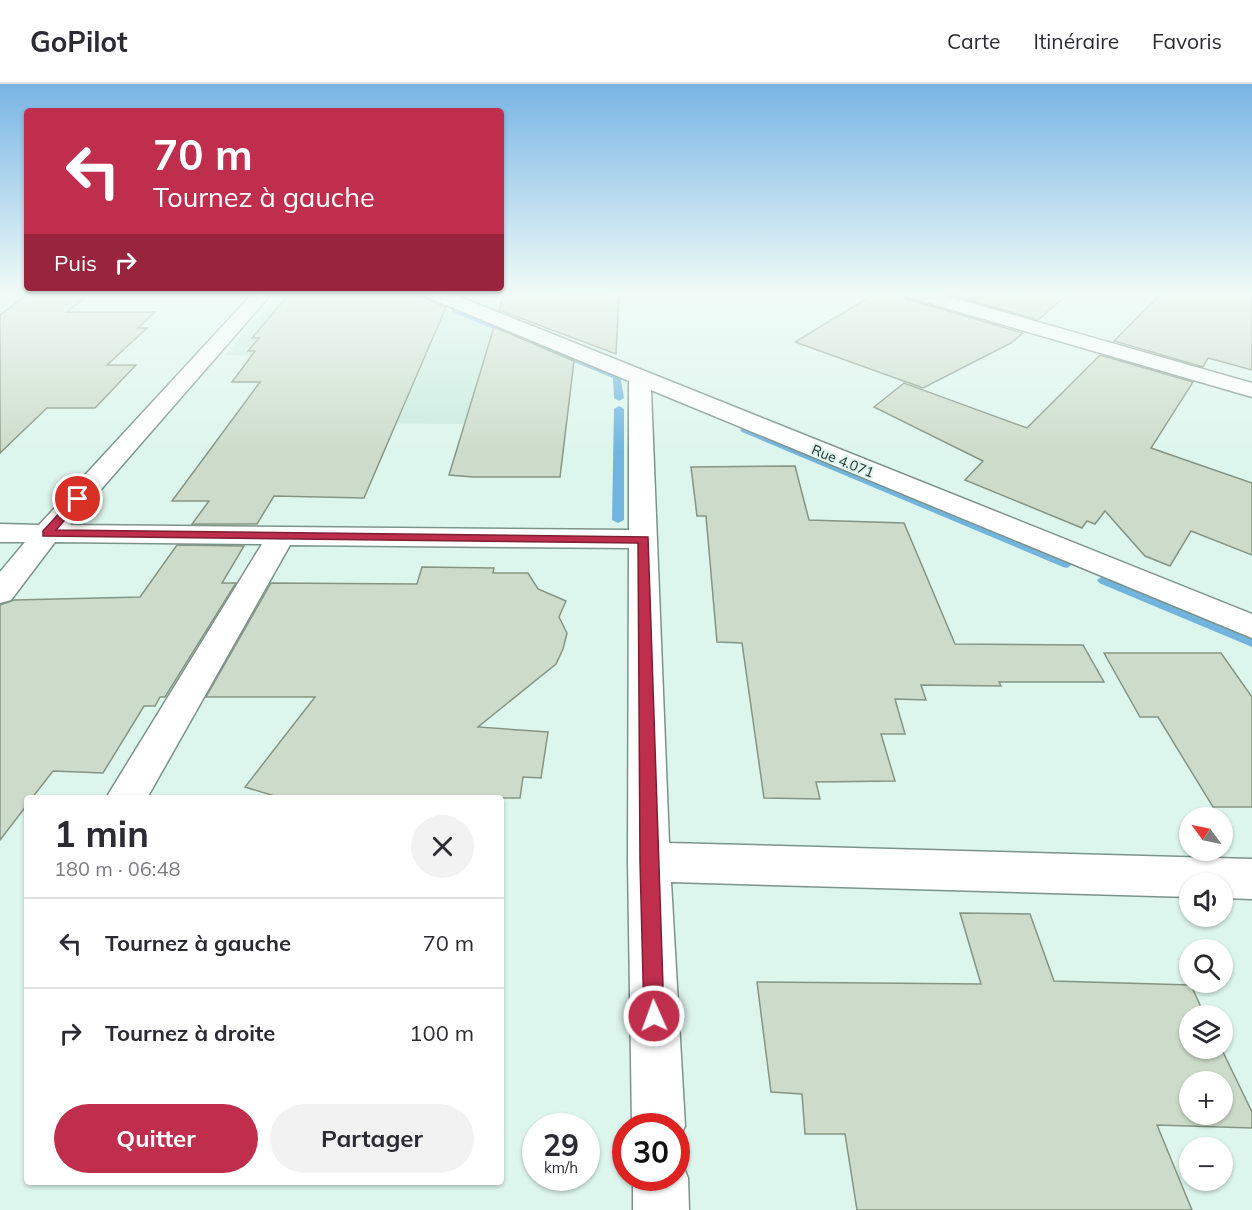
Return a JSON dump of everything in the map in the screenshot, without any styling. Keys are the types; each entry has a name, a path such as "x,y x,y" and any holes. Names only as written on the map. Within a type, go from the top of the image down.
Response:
{"street":[{"path":"0,593 47,533 216,346"},
{"name":"Rue 4.071","path":"561,346 1252,627"},
{"path":"1097,346 1252,390"},
{"path":"640,378 649,862 658,1113"},
{"path":"0,533 644,539"},
{"path":"128,795 281,536"},
{"path":"649,862 1252,879"},
{"path":"660,1191 661,1210"}],"shaded area":[{"path":"233,346 490,346 465,424 319,423 354,359 225,355"}],"building":[{"path":"0,346 128,346 107,365 136,365 95,408 47,408 0,453"},
{"path":"253,346 429,346 364,498 274,496 257,524 192,524 209,501 172,501 260,382 232,382 255,351 248,351"},
{"path":"488,346 538,346 574,361 560,477 449,475"},
{"path":"594,346 616,346 616,354"},
{"path":"805,346 1006,346 923,388"},
{"path":"1130,346 1252,346 1252,370 1208,358 1203,367"},
{"path":"1100,355 1193,382 1151,448 1252,483 1252,555 1191,531 1170,566 1145,556 1105,511 1095,524 1087,521 1082,528 965,480 983,461 874,407 904,383 1027,428"},
{"path":"795,466 809,520 904,523 955,644 1083,645 1104,682 999,682 1001,686 921,685 926,700 895,699 905,734 881,734 895,781 816,782 820,799 764,798 742,643 717,642 706,516 697,516 691,467"},
{"path":"177,545 244,546 222,583 236,583 165,697 160,697 155,706 144,706 103,773 53,771 34,795 24,795 24,809 0,840 0,605 14,600 140,597"},
{"path":"422,567 494,568 493,573 528,573 538,589 566,601 559,617 567,633 556,664 478,727 548,732 541,778 523,777 520,798 504,798 504,795 271,795 245,787 315,697 206,697 271,583 417,584"},
{"path":"1104,653 1221,653 1252,697 1252,807 1213,807 1158,717 1140,717"},
{"path":"960,913 1030,914 1054,981 1179,985 1179,993 1195,993 1200,1005 1179,1005 1179,1059 1226,1059 1232,1071 1179,1071 1179,1125 1233,1125 1233,1073 1252,1112 1252,1128 1157,1125 1179,1178 1179,1191 1184,1191 1192,1210 857,1210 845,1134 805,1134 802,1094 771,1092 757,982 981,984"}],"waterway":[{"path":"541,346 617,377 619,398"},
{"path":"618,520 619,409"},
{"path":"745,430 1067,564"},
{"path":"1103,580 1252,642"}],"route":[{"path":"78,499 47,533 644,539 654,1016"}]}
